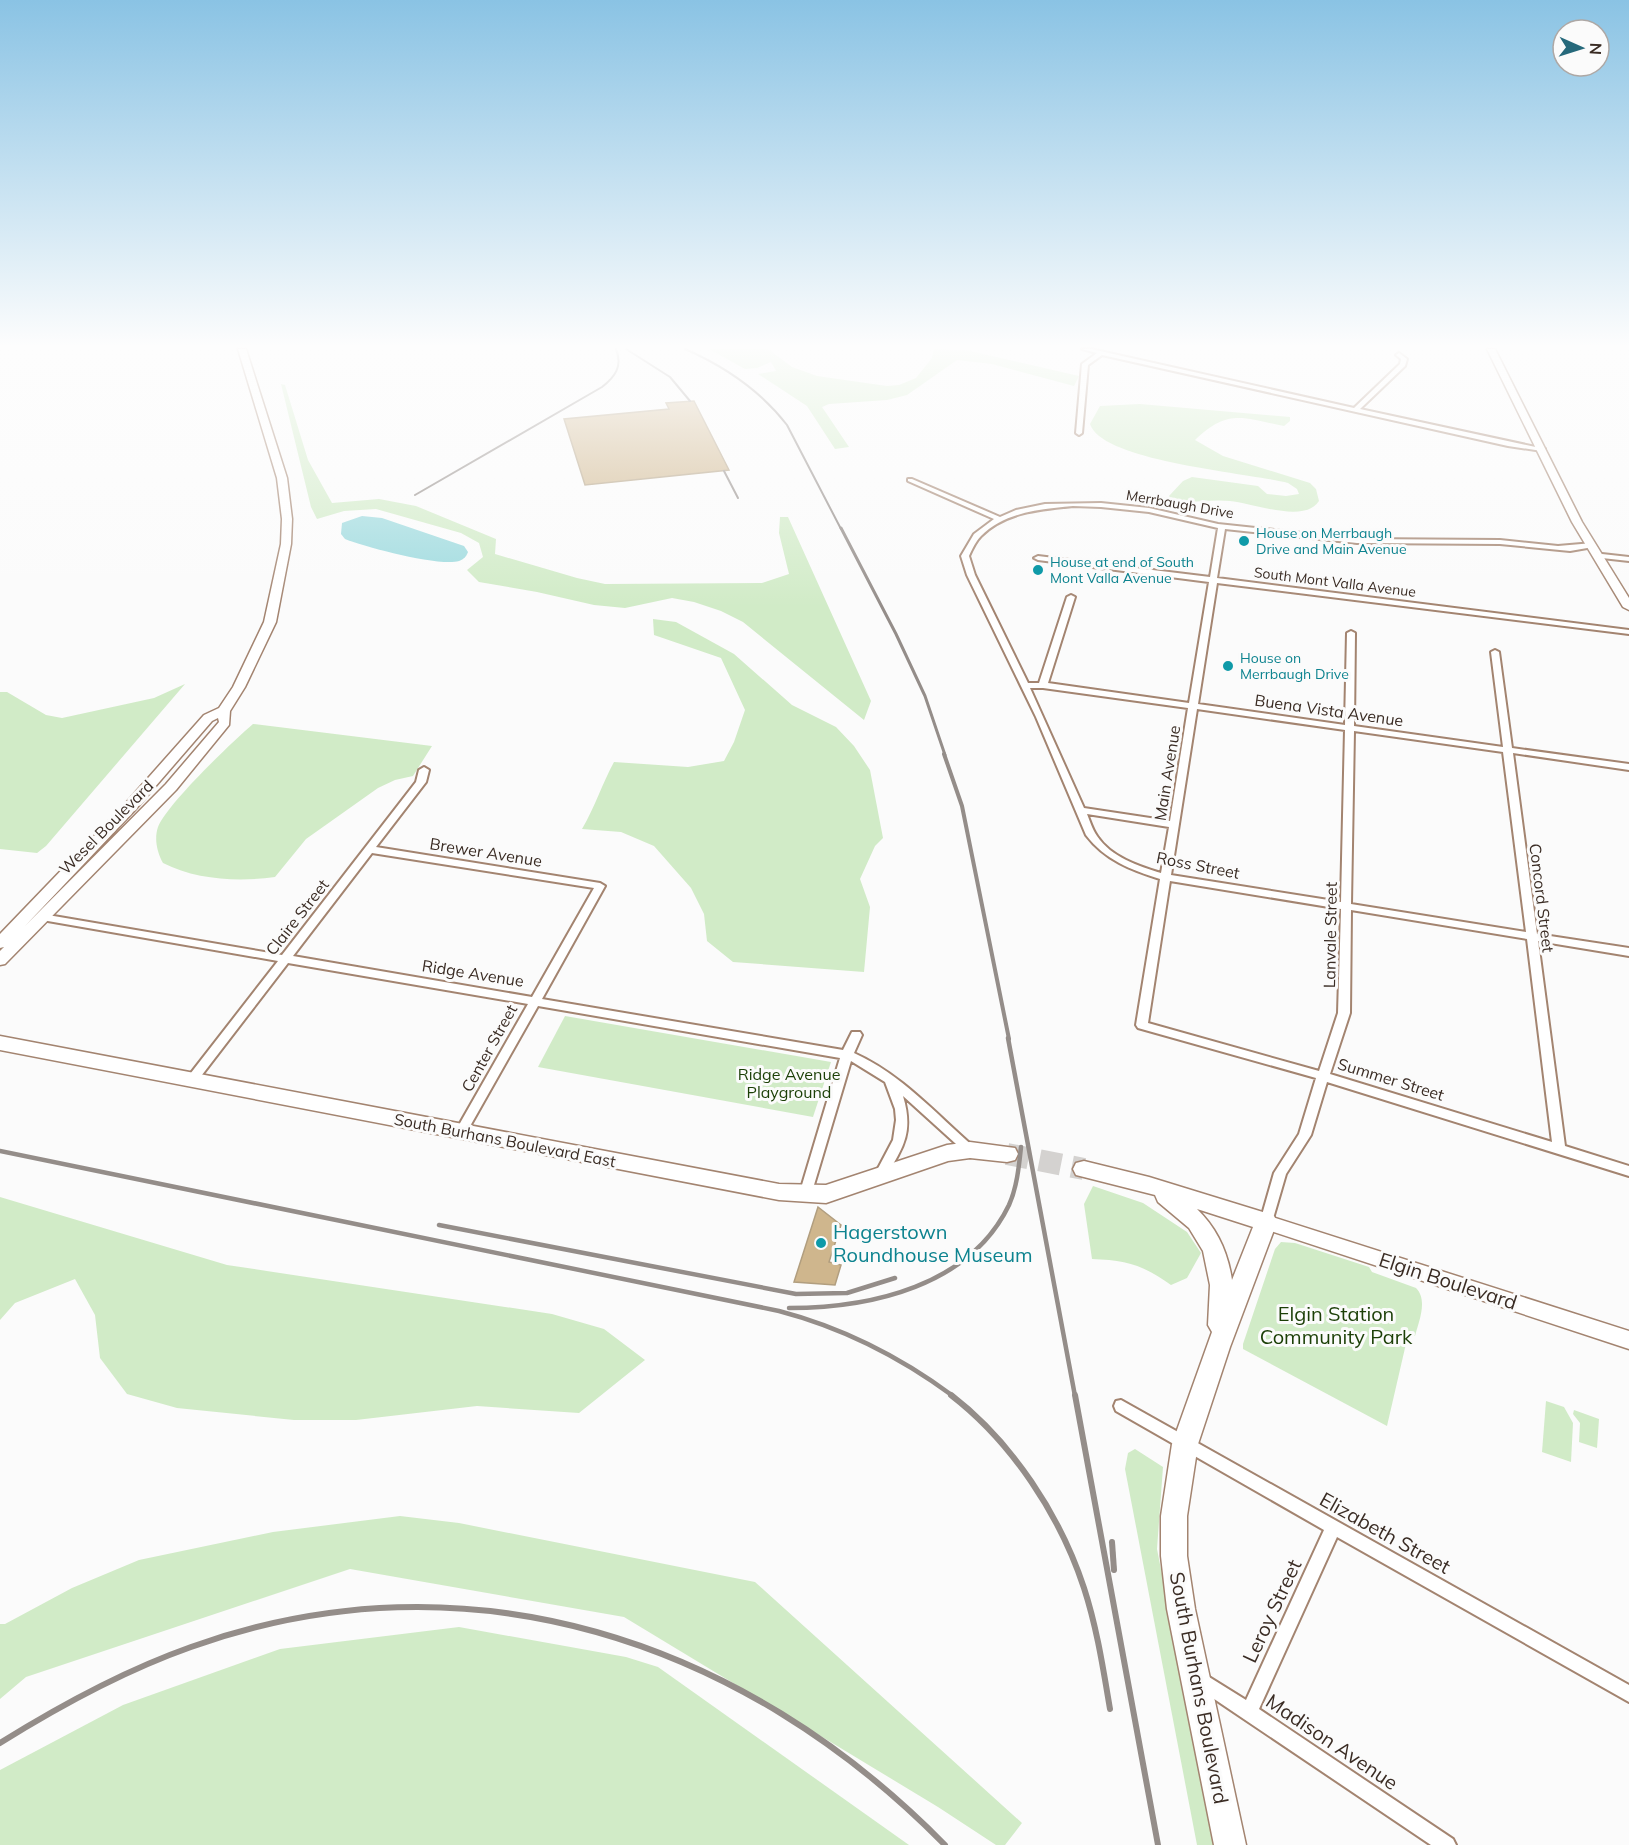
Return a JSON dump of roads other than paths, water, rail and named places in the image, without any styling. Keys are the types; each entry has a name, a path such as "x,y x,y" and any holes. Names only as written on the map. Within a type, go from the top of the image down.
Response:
{"main road":[{"name":"Wesel Boulevard","path":"0,960 171,787 225,722 224,711 270,622 286,544 287,519 282,478 269,435"},
{"path":"1535,435 1590,545 1601,557"},
{"path":"1574,513 1585,523 1607,574 1614,580 1629,607"},
{"name":"Wesel Boulevard","path":"0,943 130,807 208,718 224,711"},
{"name":"South Burhans Boulevard East","path":"0,1043 461,1132 805,1195 826,1194 947,1153 970,1150 1007,1154"},
{"path":"1084,1169 1149,1185 1266,1222"},
{"path":"1149,1185 1181,1206 1197,1223 1218,1259 1223,1300 1218,1347"},
{"name":"Elgin Boulevard","path":"1266,1222 1629,1340"},
{"name":"South Burhans Boulevard","path":"1230,1845 1193,1674 1174,1556 1175,1507 1185,1444 1218,1347 1266,1222"}],"street":[{"path":"1468,435 1542,449"},
{"path":"910,480 999,519"},
{"name":"Merrbaugh Drive","path":"999,519 1040,508 1085,504 1149,510 1222,526 1354,540 1500,542 1574,549 1590,545"},
{"name":"Ross Street","path":"999,519 974,537 965,556 971,575 1040,717 1091,835 1105,850 1129,865 1165,877 1629,952"},
{"name":"Main Avenue","path":"1142,1025 1222,526"},
{"name":"Merrbaugh Drive","path":"1537,546 1601,557 1629,559"},
{"name":"South Mont Valla Avenue","path":"1038,558 1629,632"},
{"path":"1043,685 1071,597"},
{"name":"Lanvale Street","path":"1266,1222 1280,1173 1305,1135 1344,1013 1351,633"},
{"name":"Concord Street","path":"1495,652 1559,1148"},
{"name":"Buena Vista Avenue","path":"1024,686 1043,685 1629,767"},
{"name":"Claire Street","path":"191,1081 421,782 424,770"},
{"path":"1080,810 1174,825"},
{"name":"Brewer Avenue","path":"368,849 600,886"},
{"name":"Center Street","path":"461,1132 600,886"},
{"name":"Ridge Avenue","path":"42,917 847,1055 866,1061 920,1103 970,1150"},
{"name":"Summer Street","path":"1142,1025 1323,1076 1629,1171"},
{"path":"805,1195 855,1035"},
{"name":"Ridge Avenue","path":"878,1178 896,1150 901,1136 902,1106 891,1082"},
{"name":"Elizabeth Street","path":"1121,1406 1629,1694"},
{"name":"Leroy Street","path":"1249,1712 1334,1528"},
{"name":"Madison Avenue","path":"1193,1674 1447,1845"}],"water":[{"path":"362,516 382,518 464,546 468,552 465,558 459,561 436,561 385,551 345,539 341,534 342,523"}],"tunnel":[{"path":"1007,1154 1084,1169"}],"railway":[{"path":"415,495 519,435"},
{"path":"792,435 841,529"},
{"path":"724,471 738,498"},
{"path":"841,528 925,696 945,755"},
{"path":"944,754 962,806 1009,1039"},
{"path":"1008,1038 1075,1396"},
{"path":"789,1308 820,1307 884,1297 915,1287 944,1273 970,1255 992,1233 1009,1205 1016,1184 1021,1147"},
{"path":"0,1151 779,1311 826,1326 870,1345 912,1368 953,1396"},
{"path":"439,1225 796,1294 847,1293 895,1278"},
{"path":"951,1395 973,1414 1014,1457 1062,1534 1089,1603 1110,1709"},
{"path":"1075,1395 1158,1845"},
{"path":"1112,1542 1114,1570"},
{"path":"0,1743 69,1702 166,1656 295,1619 397,1607 498,1612 596,1632 691,1666 781,1714 866,1774 945,1845"}],"place":[{"name":"House on Merrbaugh Drive and Main Avenue","path":"1244,541"},
{"name":"House at end of South Mont Valla Avenue","path":"1038,570"},
{"name":"House on Merrbaugh Drive","path":"1228,666"},
{"name":"Hagerstown Roundhouse Museum","path":"821,1243"}],"park label":[{"name":"Ridge Avenue Playground","path":"789,1083"},
{"name":"Elgin Station Community Park","path":"1336,1326"}]}
